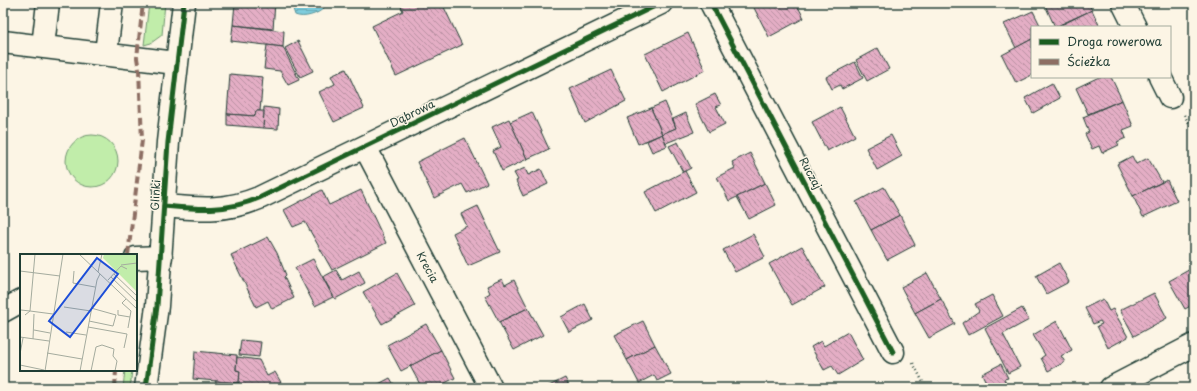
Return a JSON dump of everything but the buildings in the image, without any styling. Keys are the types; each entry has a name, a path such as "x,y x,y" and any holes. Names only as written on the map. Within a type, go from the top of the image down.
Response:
{"street":[{"path":"43,46 48,3"},
{"path":"106,53 112,3"},
{"name":"Glinki","path":"146,388 157,306 168,142 184,3"},
{"name":"Dąbrowa","path":"164,206 208,210 232,207 259,198 660,3"},
{"name":"Ruczaj","path":"712,3 893,352"},
{"path":"1123,3 1134,26"},
{"path":"3,42 106,53 176,63"},
{"path":"1160,78 1170,97"},
{"name":"Krecia","path":"364,147 491,388"},
{"path":"137,258 161,257"},
{"path":"3,311 20,302"},
{"path":"1111,388 1194,345"}],"green space":[{"path":"149,3 165,3 162,35 151,43 144,45"},
{"path":"87,135 97,135 111,142 118,156 118,166 111,180 97,187 87,187 77,183 70,176 66,166 66,156 70,146 77,139"},
{"path":"125,371 132,371 130,388 123,388"}],"water":[{"path":"295,3 323,3 324,8 311,15 299,16 295,15 293,9"}],"marked path":[{"path":"128,254 142,140 139,70 137,58 143,3"},
{"path":"115,388 116,371"}],"cycle path":[{"path":"146,388 157,306 168,142 184,3"},
{"path":"164,206 212,208 235,206 259,198 661,3"},
{"path":"711,3 893,352"}]}
